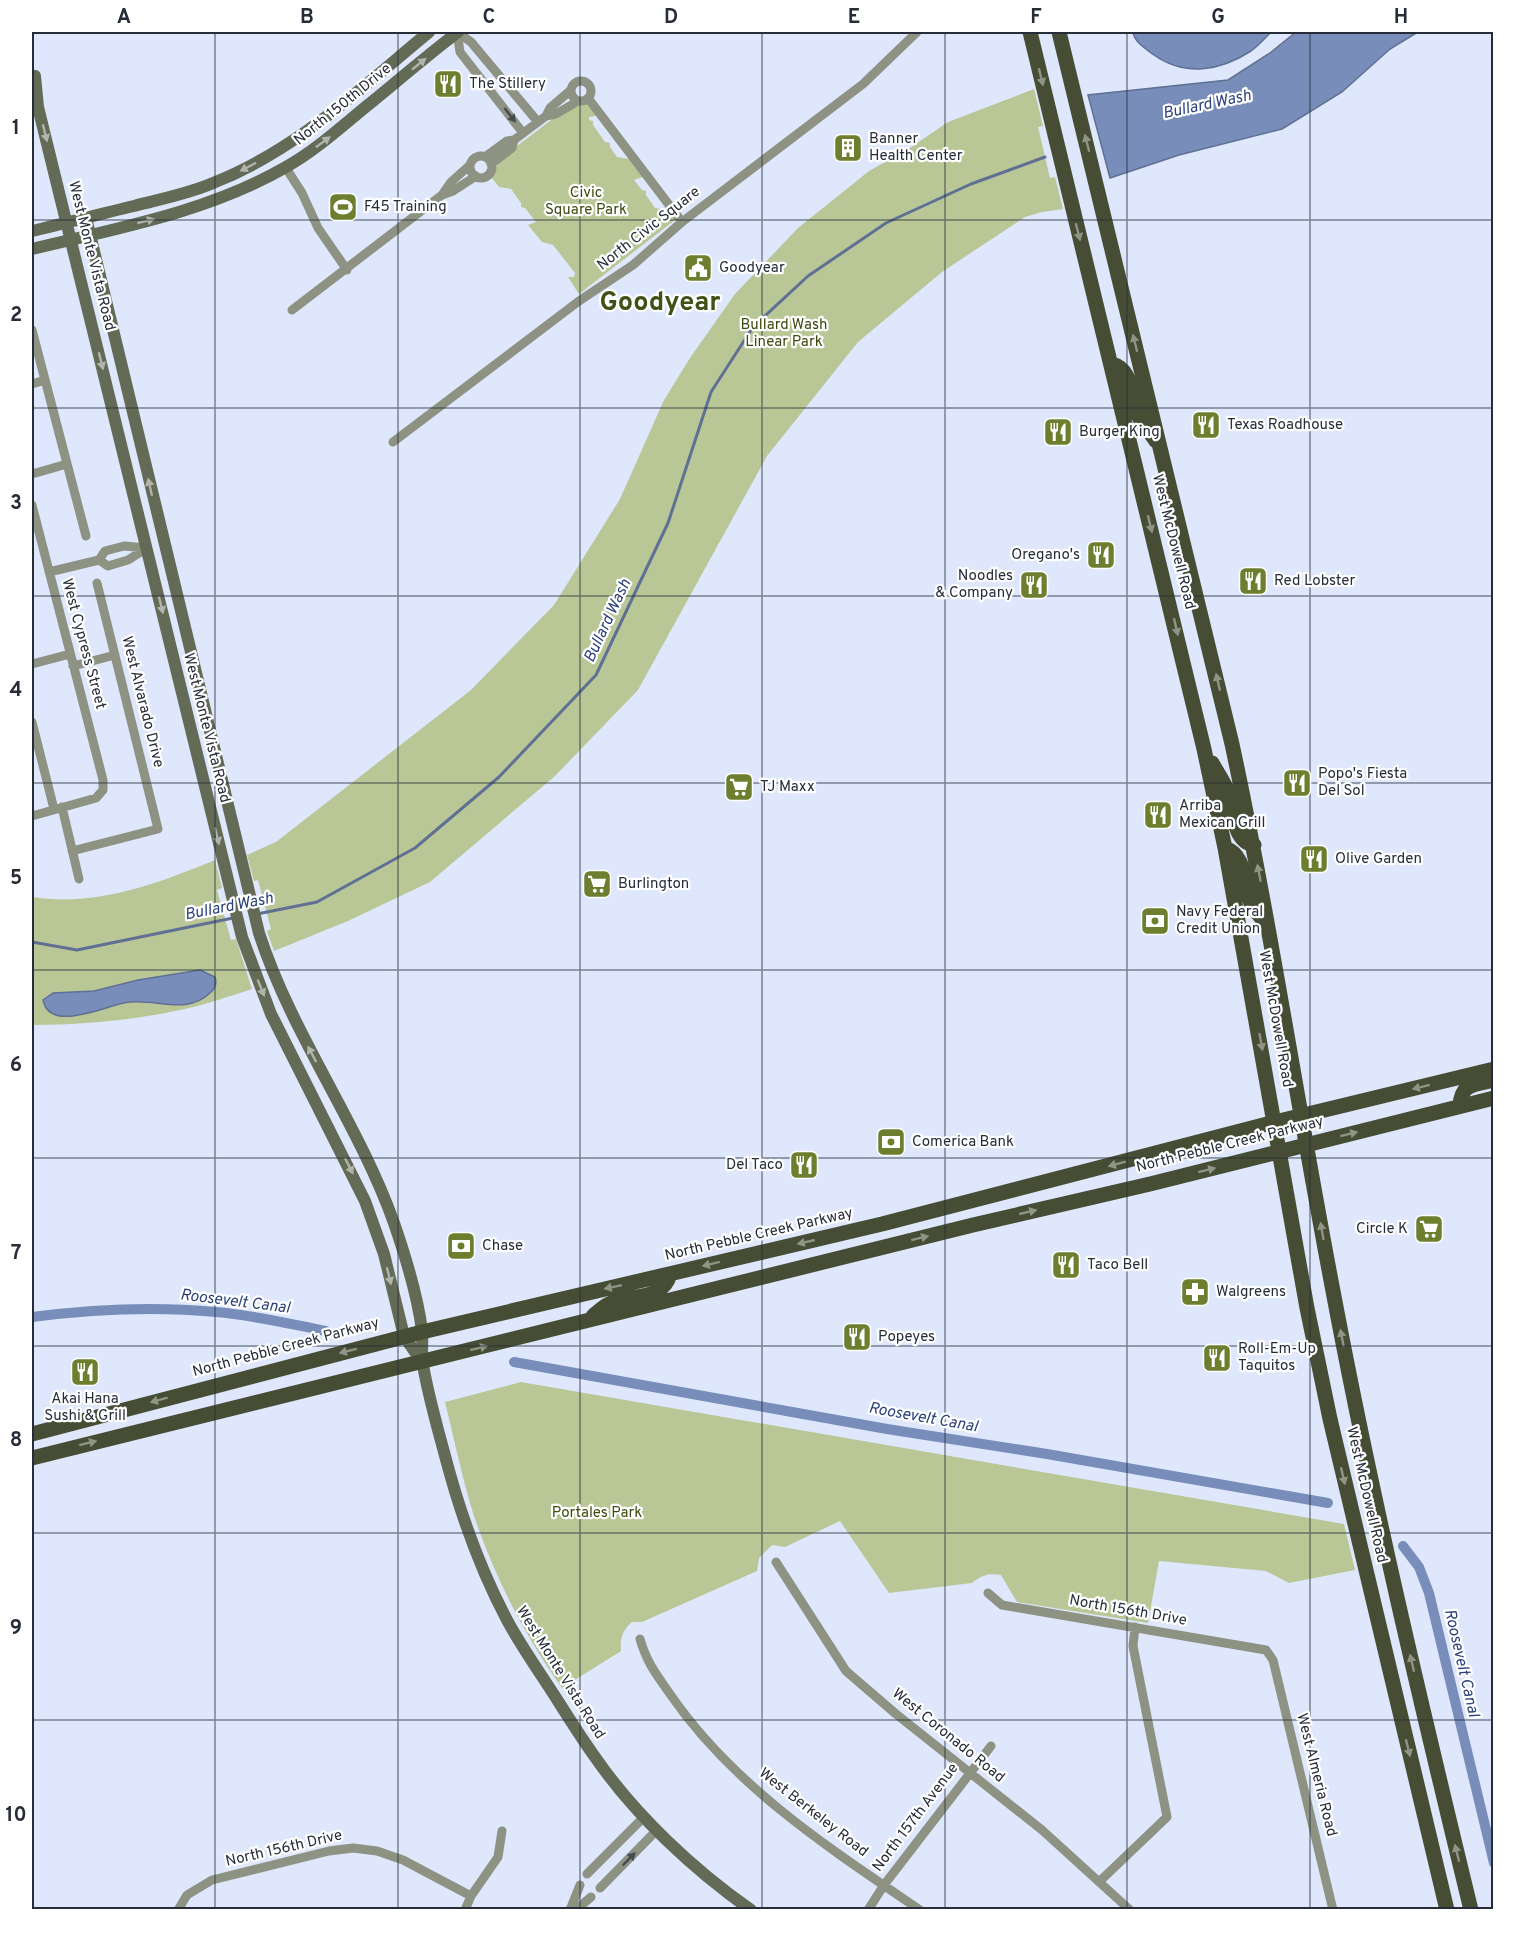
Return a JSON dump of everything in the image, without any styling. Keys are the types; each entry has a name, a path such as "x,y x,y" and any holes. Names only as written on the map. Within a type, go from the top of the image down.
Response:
{"main road":[{"name":"West McDowell Road","path":"1030,32 1204,750 1225,848 1307,1308 1330,1419 1447,1910"},
{"name":"West McDowell Road","path":"1059,32 1211,655 1254,845 1332,1288 1378,1519 1471,1910"},
{"path":"1112,364 1126,373 1137,415 1161,448"},
{"path":"1204,750 1227,791 1238,833 1247,844 1254,845"},
{"path":"1225,848 1235,853 1239,859 1250,902 1269,929"},
{"name":"North Pebble Creek Parkway","path":"32,1434 404,1336 903,1219 1275,1122 1494,1069"},
{"path":"1460,1106 1461,1096 1469,1086 1494,1080"},
{"name":"North Pebble Creek Parkway","path":"32,1458 1494,1098"},
{"path":"588,1320 609,1304 658,1291 665,1286 670,1274"},
{"path":"1330,1419 1357,1411"},
{"path":"1374,1610 1388,1622 1406,1698 1413,1707 1423,1711"}],"street":[{"name":"North 150th Drive","path":"32,231 210,185 255,163 284,147 319,123 429,32"},
{"name":"North 150th Drive","path":"32,249 191,209 248,187 286,168 324,142 457,32"},
{"path":"457,32 471,42 538,122"},
{"path":"457,32 460,51 523,133"},
{"name":"North Civic Square","path":"393,442 579,301 633,265 682,222 863,84 917,32"},
{"name":"West Monte Vista Road","path":"35,76 38,107 242,938 275,1022 353,1173 369,1210 384,1254 404,1336 422,1362"},
{"path":"546,116 550,108 571,90 576,82 586,82 591,90 588,98"},
{"path":"571,90 573,97 578,101"},
{"path":"588,98 682,222"},
{"path":"488,160 512,148 514,140 546,116 556,114 588,98"},
{"path":"292,310 442,195 474,158 480,156 488,160"},
{"path":"470,165 471,171 476,176 483,177 489,174 488,160"},
{"path":"286,168 302,193 318,228 347,270"},
{"path":"442,195 453,191 476,176"},
{"name":"West Monte Vista Road","path":"86,218 259,933 288,1007 382,1191 402,1247 422,1332 422,1362 453,1486 471,1539 495,1595 526,1652 596,1759 657,1830 717,1886 751,1910"},
{"path":"32,330 86,536"},
{"path":"32,384 45,380"},
{"path":"32,474 67,464"},
{"name":"West Cypress Street","path":"32,505 103,780 103,790 96,798 58,808"},
{"path":"49,572 99,560 105,551 124,546 147,548 164,544"},
{"path":"99,560 108,566 128,560 147,548"},
{"name":"West Alvarado Drive","path":"72,851 158,829 97,583"},
{"path":"32,664 70,654"},
{"path":"73,666 115,655"},
{"path":"32,722 79,879"},
{"path":"32,816 58,808"},
{"name":"West Coronado Road","path":"776,1562 846,1671 896,1714 1042,1830 1130,1910"},
{"name":"North 156th Drive","path":"988,1593 1002,1605 1266,1650"},
{"path":"1100,1881 1167,1817 1133,1646 1135,1627"},
{"name":"West Berkeley Road","path":"640,1639 646,1660 687,1718 739,1774 774,1806 808,1832 920,1910"},
{"name":"West Almeria Road","path":"1266,1650 1273,1660 1333,1910"},
{"name":"North 157th Avenue","path":"868,1910 884,1885 991,1746"},
{"path":"608,1880 590,1871 644,1817"},
{"path":"600,1888 657,1830"},
{"path":"465,1910 471,1896 498,1857 502,1831"},
{"name":"North 156th Drive","path":"178,1910 187,1895 212,1880 329,1851 353,1848 377,1851 402,1860 471,1896"},
{"path":"570,1910 580,1886"},
{"path":"576,1910 591,1897"}],"green space":[{"name":"Bullard Wash Linear Park","path":"1034,89 1043,126 1038,127 1050,178 1055,177 1063,209 1025,217 942,272 858,342 767,456 638,690 555,776 430,882 348,921 274,951 267,931 271,929 258,880 254,881 247,855 276,842 471,690 554,605 620,499 664,400 735,294 798,228 869,171 907,150 948,122"},
{"name":"Civic Square Park","path":"588,103 596,116 589,117 589,120 593,121 593,125 605,142 610,143 617,157 629,159 643,177 634,180 642,190 646,191 646,195 655,208 668,210 675,220 579,294 568,277 574,277 575,273 553,245 542,242 528,225 536,222 525,208 521,207 521,203 511,189 499,187 491,177 501,158 567,108"},
{"path":"215,860 222,888 217,890 231,940 236,939 252,989 166,1013 89,1023 32,1025 32,897 79,899 103,896 148,885"},
{"name":"Portales Park","path":"521,1382 1344,1524 1355,1570 1289,1583 1266,1571 1159,1561 1148,1623 1017,1602 1001,1575 997,1574 986,1575 972,1583 889,1593 840,1521 785,1547 772,1545 759,1558 757,1571 642,1622 632,1622 622,1635 621,1651 562,1688 523,1626 490,1559 473,1513 445,1402"}],"water":[{"path":"1133,32 1271,32 1254,49 1239,58 1215,67 1190,69 1166,62 1154,55 1141,45"},
{"path":"1296,32 1418,32 1390,49 1342,92 1282,129 1179,155 1110,178 1088,95 1228,80 1270,53"},
{"path":"200,970 215,977 214,989 201,1000 182,1005 130,1002 68,1016 57,1015 48,1010 43,1000 53,993 94,991 138,980"}],"waterway":[{"name":"Bullard Wash","path":"257,914 317,902 415,848 499,777 596,675 668,523 711,392 753,327 808,276 886,223 971,184 1045,157"},
{"name":"Bullard Wash","path":"32,942 77,950 233,918"},
{"name":"Roosevelt Canal","path":"32,1317 124,1309 193,1310 244,1315 326,1331"},
{"name":"Roosevelt Canal","path":"514,1362 887,1429 1047,1454 1328,1503"},
{"name":"Roosevelt Canal","path":"1403,1546 1419,1567 1429,1593 1494,1863"}],"place":[{"name":"The Stillery","path":"448,84"},
{"name":"Banner Health Center","path":"848,148"},
{"name":"F45 Training","path":"343,207"},
{"name":"Goodyear","path":"698,268"},
{"name":"Texas Roadhouse","path":"1206,425"},
{"name":"Burger King","path":"1058,432"},
{"name":"Oregano's","path":"1101,555"},
{"name":"Red Lobster","path":"1253,581"},
{"name":"Noodles & Company","path":"1034,585"},
{"name":"Popo's Fiesta Del Sol","path":"1297,783"},
{"name":"TJ Maxx","path":"739,787"},
{"name":"Arriba Mexican Grill","path":"1158,815"},
{"name":"Olive Garden","path":"1314,859"},
{"name":"Burlington","path":"597,884"},
{"name":"Navy Federal Credit Union","path":"1155,921"},
{"name":"Comerica Bank","path":"891,1142"},
{"name":"Del Taco","path":"804,1165"},
{"name":"Circle K","path":"1429,1229"},
{"name":"Chase","path":"461,1246"},
{"name":"Taco Bell","path":"1066,1265"},
{"name":"Walgreens","path":"1195,1292"},
{"name":"Popeyes","path":"857,1337"},
{"name":"Roll-Em-Up Taquitos","path":"1217,1358"},
{"name":"Akai Hana Sushi & Grill","path":"85,1372"}],"district":[{"name":"Goodyear","path":"660,303"}]}
